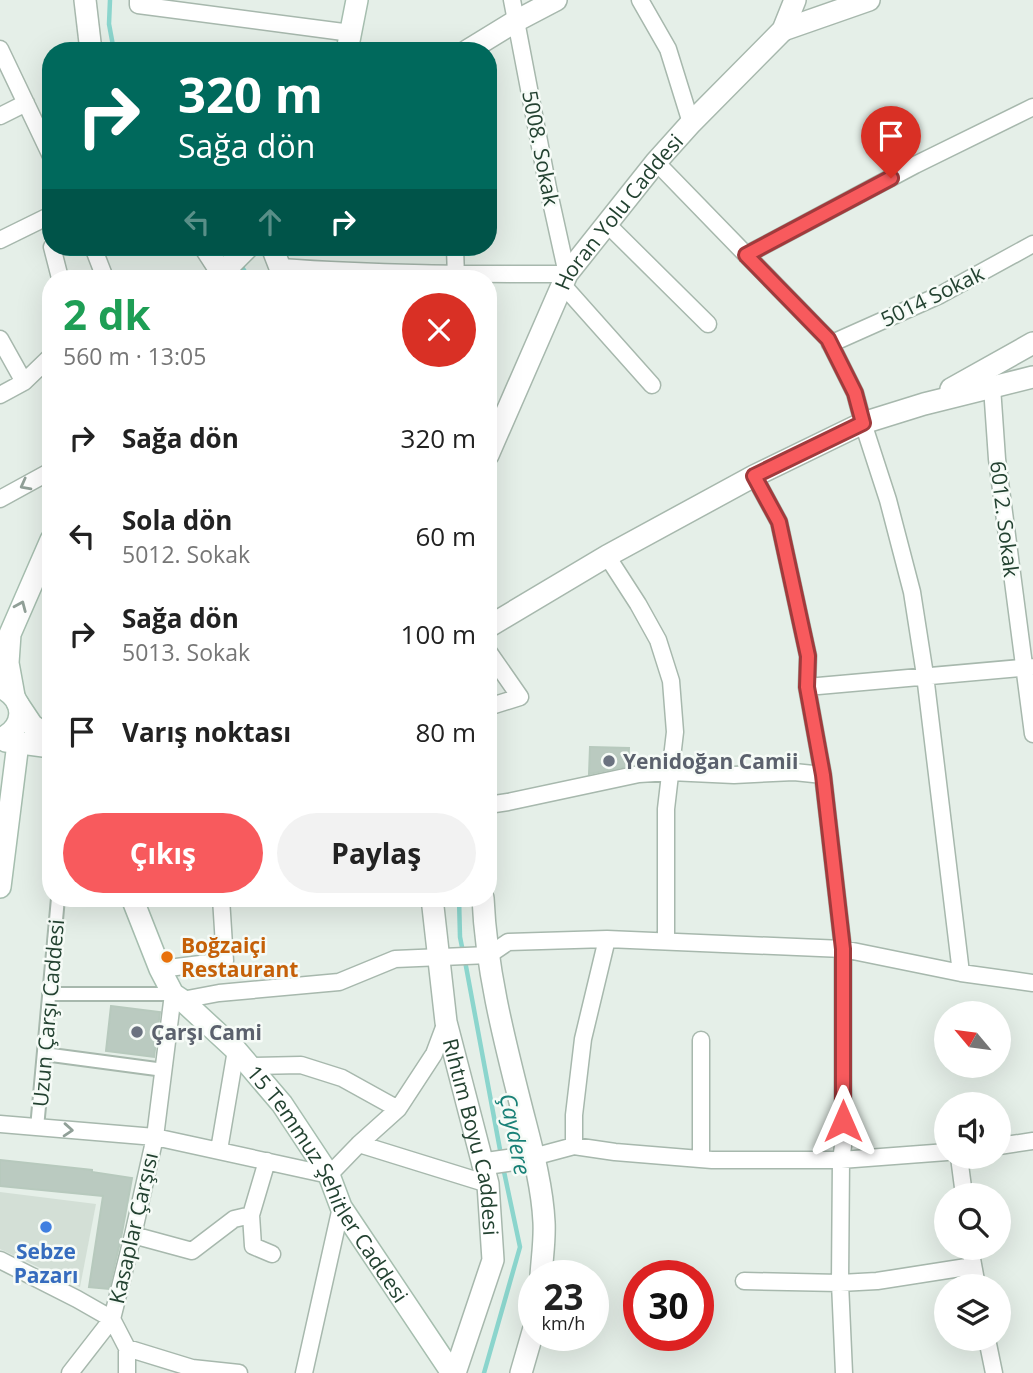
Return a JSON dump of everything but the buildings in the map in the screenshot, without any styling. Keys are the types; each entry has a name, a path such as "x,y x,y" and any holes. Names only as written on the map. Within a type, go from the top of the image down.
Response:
{"street":[{"path":"85,0 90,42"},
{"path":"138,0 138,5 349,42 357,0"},
{"name":"5008. Sokak","path":"512,0 565,279"},
{"path":"482,42 556,0"},
{"path":"640,0 668,49 691,123"},
{"name":"Horan Yolu Caddesi","path":"497,434 565,279 656,162 783,30 795,0"},
{"path":"783,30 869,0"},
{"path":"0,49 42,137"},
{"path":"0,116 26,103"},
{"path":"746,255 915,165 1033,107"},
{"path":"656,162 828,339 855,393 888,500 912,592 925,675 961,973"},
{"path":"0,240 42,220"},
{"path":"607,224 708,324"},
{"name":"5014 Sokak","path":"830,345 940,295 1033,244"},
{"path":"227,270 240,256"},
{"path":"497,277 565,279 652,385"},
{"path":"0,339 24,382"},
{"path":"987,380 1033,343"},
{"path":"0,395 24,382 42,365"},
{"path":"497,622 607,556 754,476 863,423 987,380 1033,377"},
{"name":"6012. Sokak","path":"987,380 1028,668 1033,734"},
{"path":"0,499 42,476"},
{"path":"754,476 779,522 808,656 807,687 823,775 843,949 840,1283 844,1373"},
{"path":"607,556 659,640 671,681 675,732 666,809 666,941"},
{"path":"0,887 6,741 17,725 20,711 11,696 8,663 10,634 42,561"},
{"path":"497,664 520,698 497,704"},
{"path":"807,687 1028,668"},
{"path":"11,696 32,725 42,732"},
{"path":"6,741 42,746"},
{"path":"497,804 639,774 670,772 734,775 794,772 823,775"},
{"name":"Uzun Çarşı Caddesi","path":"37,1128 57,907"},
{"name":"15 Temmuz Şehitler Caddesi","path":"136,907 160,969 178,997 242,1058 282,1104 329,1175 341,1207 454,1373"},
{"path":"160,969 225,961 222,907"},
{"name":"Rıhtım Boyu Caddesi","path":"433,907 446,1022 485,1174 493,1260 454,1373"},
{"path":"483,907 505,1043 538,1173 545,1224 542,1260"},
{"path":"49,994 178,997 339,982 395,959 489,955 508,942 607,939 843,949 961,973 1033,984"},
{"path":"574,1146 574,1115 583,1039 607,939"},
{"name":"Kasaplar Çarşısı","path":"111,1319 134,1235 155,1137 163,1070 178,997"},
{"path":"0,1124 155,1137 329,1175 398,1109 434,1054 446,1022"},
{"path":"701,1040 701,1159"},
{"path":"44,1054 163,1070"},
{"path":"219,1150 242,1058 301,1065 342,1078 398,1109"},
{"path":"1011,1145 1033,1142"},
{"path":"359,1144 485,1174 574,1146 701,1159 842,1160 934,1153"},
{"path":"267,1161 251,1215 253,1246 272,1254"},
{"path":"304,1373 341,1207"},
{"path":"134,1235 192,1251 234,1219 251,1215"},
{"path":"0,1260 111,1319 127,1348 127,1373"},
{"path":"972,1260 975,1274"},
{"path":"744,1281 877,1281 973,1266"},
{"path":"69,1373 111,1319"},
{"path":"127,1348 190,1370 240,1373"},
{"path":"521,1373 527,1351"},
{"path":"989,1351 994,1373"}],"shaded area":[{"name":"Sebze Pazarı","path":"0,1192 96,1204 80,1287 0,1249"}],"waterway":[{"name":"Çaydere","path":"110,0 109,24 112,42"},
{"name":"Çaydere","path":"240,264 244,270"},
{"name":"Çaydere","path":"459,907 463,952"},
{"name":"Çaydere","path":"465,961 501,1155"},
{"name":"Çaydere","path":"484,1373 520,1247 503,1167"}],"place":[{"name":"Yenidoğan Camii","path":"609,761"},
{"name":"Boğzaiçi Restaurant","path":"167,957"},
{"name":"Çarşı Cami","path":"137,1032"},
{"name":"Sebze Pazarı","path":"46,1227"}],"route":[{"path":"843,1121 843,949 823,775 807,687 808,656 779,522 754,476 863,423 855,393 828,339 746,255 891,178"}]}
